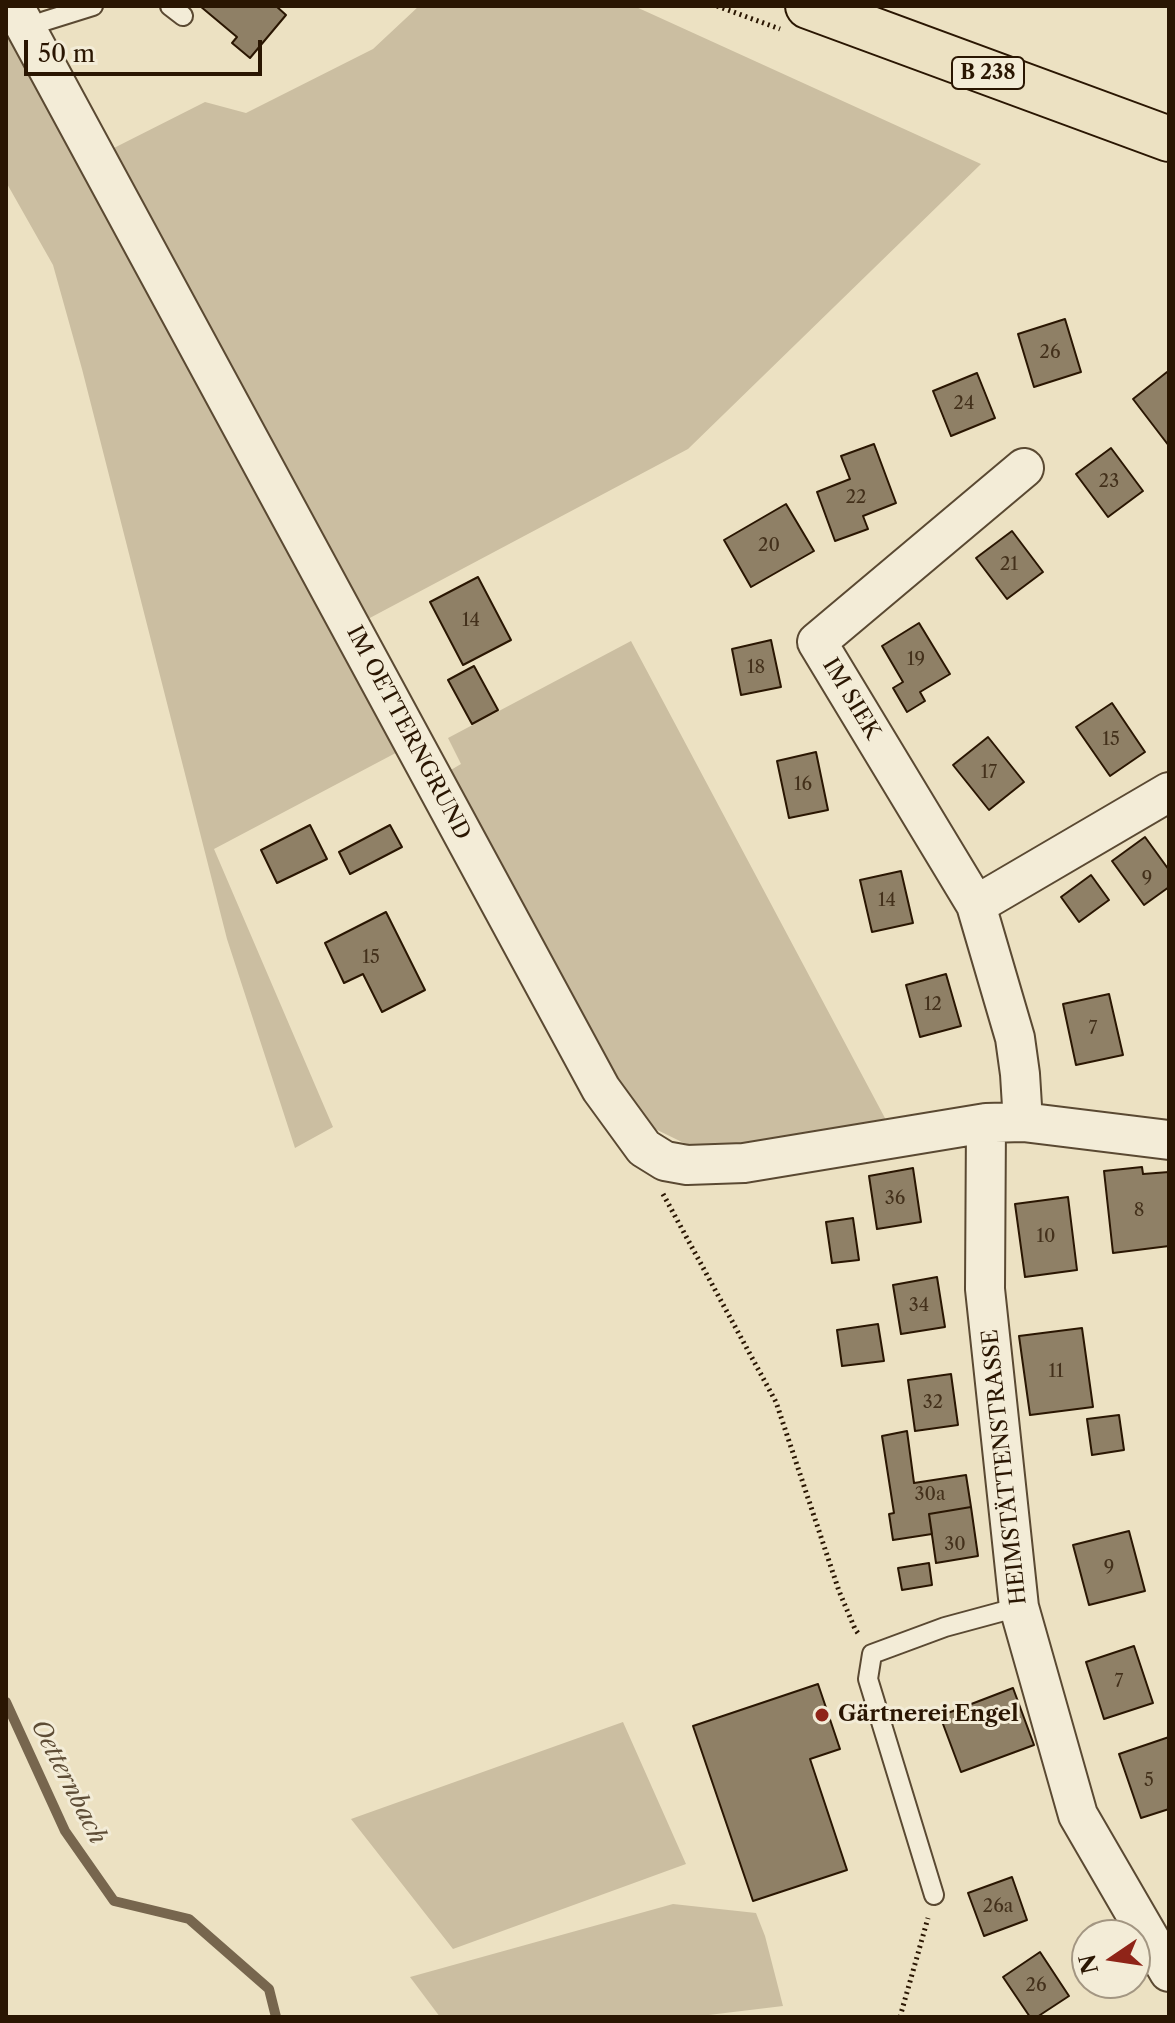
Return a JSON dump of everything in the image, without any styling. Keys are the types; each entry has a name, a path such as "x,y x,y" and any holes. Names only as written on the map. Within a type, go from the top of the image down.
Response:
{"main road":[{"name":"B 238","path":"808,6 1169,139"}],"street":[{"name":"IM OETTERNGRUND","path":"20,17 601,1089 644,1148"},
{"name":"IM SIEK","path":"1005,1122 1020,1074 1015,1038 976,905 817,642 1024,468"},
{"path":"976,905 1169,792"},
{"path":"644,1148 665,1161 687,1165 744,1163 1005,1122 1169,1140"},
{"name":"HEIMSTÄTTENSTRASSE","path":"1005,1122 985,1289 1019,1607 1078,1815 1169,1972"}],"lane":[{"path":"20,17 45,21 93,6"},
{"path":"934,1895 868,1679 872,1654 945,1627 1019,1607"}],"path":[{"path":"644,1148 655,1179 776,1402 839,1591 855,1629 872,1654"},
{"path":"900,2017 934,1895"}],"shaded area":[{"path":"419,6 634,6 981,164 688,449 366,620 108,151 205,102 246,113 373,49"},
{"path":"6,11 407,747 214,849 333,1127 295,1148 227,939 53,265 6,182"},
{"path":"631,641 886,1120 830,1137 744,1147 688,1145 645,1124 607,1075 444,774 461,764 448,738"},
{"path":"623,1722 686,1864 453,1949 351,1819"},
{"path":"673,1904 756,1913 783,2006 692,2017 440,2017 410,1977"}],"building":[{"path":"200,6 276,6 286,15 250,58 232,43 237,37"},
{"path":"1065,319 1081,372 1034,387 1018,334"},
{"path":"1167,372 1169,375 1169,446 1133,399"},
{"path":"977,373 995,418 951,436 933,391"},
{"path":"874,444 896,503 863,516 868,529 835,541 817,492 850,479 841,456"},
{"path":"1111,448 1143,491 1108,517 1076,474"},
{"path":"786,504 814,551 751,587 724,540"},
{"path":"1012,531 1043,572 1007,599 976,558"},
{"path":"478,577 511,640 463,665 430,602"},
{"path":"919,623 950,674 920,692 925,701 907,712 893,688 903,682 882,646"},
{"path":"771,640 781,687 741,695 732,649"},
{"path":"474,666 498,710 472,724 448,680"},
{"path":"1112,703 1145,752 1110,776 1076,727"},
{"path":"988,737 1024,782 989,810 953,765"},
{"path":"816,752 828,810 789,818 777,761"},
{"path":"310,825 327,859 277,883 261,850"},
{"path":"390,825 402,847 350,874 339,852"},
{"path":"1145,837 1169,870 1169,887 1144,905 1112,861"},
{"path":"901,871 913,923 872,932 860,880"},
{"path":"1091,875 1109,900 1079,922 1061,897"},
{"path":"386,912 425,990 382,1012 363,974 344,983 325,943"},
{"path":"946,974 961,1026 920,1037 906,985"},
{"path":"1109,994 1123,1055 1076,1065 1063,1004"},
{"path":"1142,1167 1143,1174 1169,1172 1169,1246 1113,1253 1104,1171"},
{"path":"913,1168 921,1222 877,1229 869,1176"},
{"path":"1068,1197 1077,1270 1025,1277 1015,1204"},
{"path":"853,1218 859,1260 832,1263 826,1222"},
{"path":"937,1277 945,1327 901,1334 893,1285"},
{"path":"878,1324 884,1361 842,1366 837,1330"},
{"path":"1082,1328 1093,1407 1030,1415 1019,1336"},
{"path":"951,1374 958,1425 915,1431 908,1380"},
{"path":"1119,1415 1124,1450 1092,1455 1087,1419"},
{"path":"907,1431 914,1483 966,1475 971,1507 929,1514 932,1534 893,1540 889,1514 894,1513 882,1436"},
{"path":"971,1507 978,1556 936,1563 929,1514"},
{"path":"1129,1531 1145,1591 1089,1605 1073,1545"},
{"path":"929,1563 932,1585 902,1590 898,1568"},
{"path":"1134,1646 1153,1703 1104,1719 1086,1662"},
{"path":"818,1684 840,1749 810,1759 847,1870 753,1901 693,1726"},
{"path":"1013,1688 1034,1745 961,1772 940,1716"},
{"path":"1169,1737 1169,1809 1141,1818 1119,1754"},
{"path":"1012,1877 1027,1920 984,1936 968,1893"},
{"path":"1040,1952 1069,1996 1037,2017 1030,2017 1003,1977"}],"waterway":[{"name":"Oetternbach","path":"6,1702 65,1831 114,1901 189,1919 269,1989 276,2017"}],"place":[{"name":"Gärtnerei Engel","path":"822,1715"}]}
